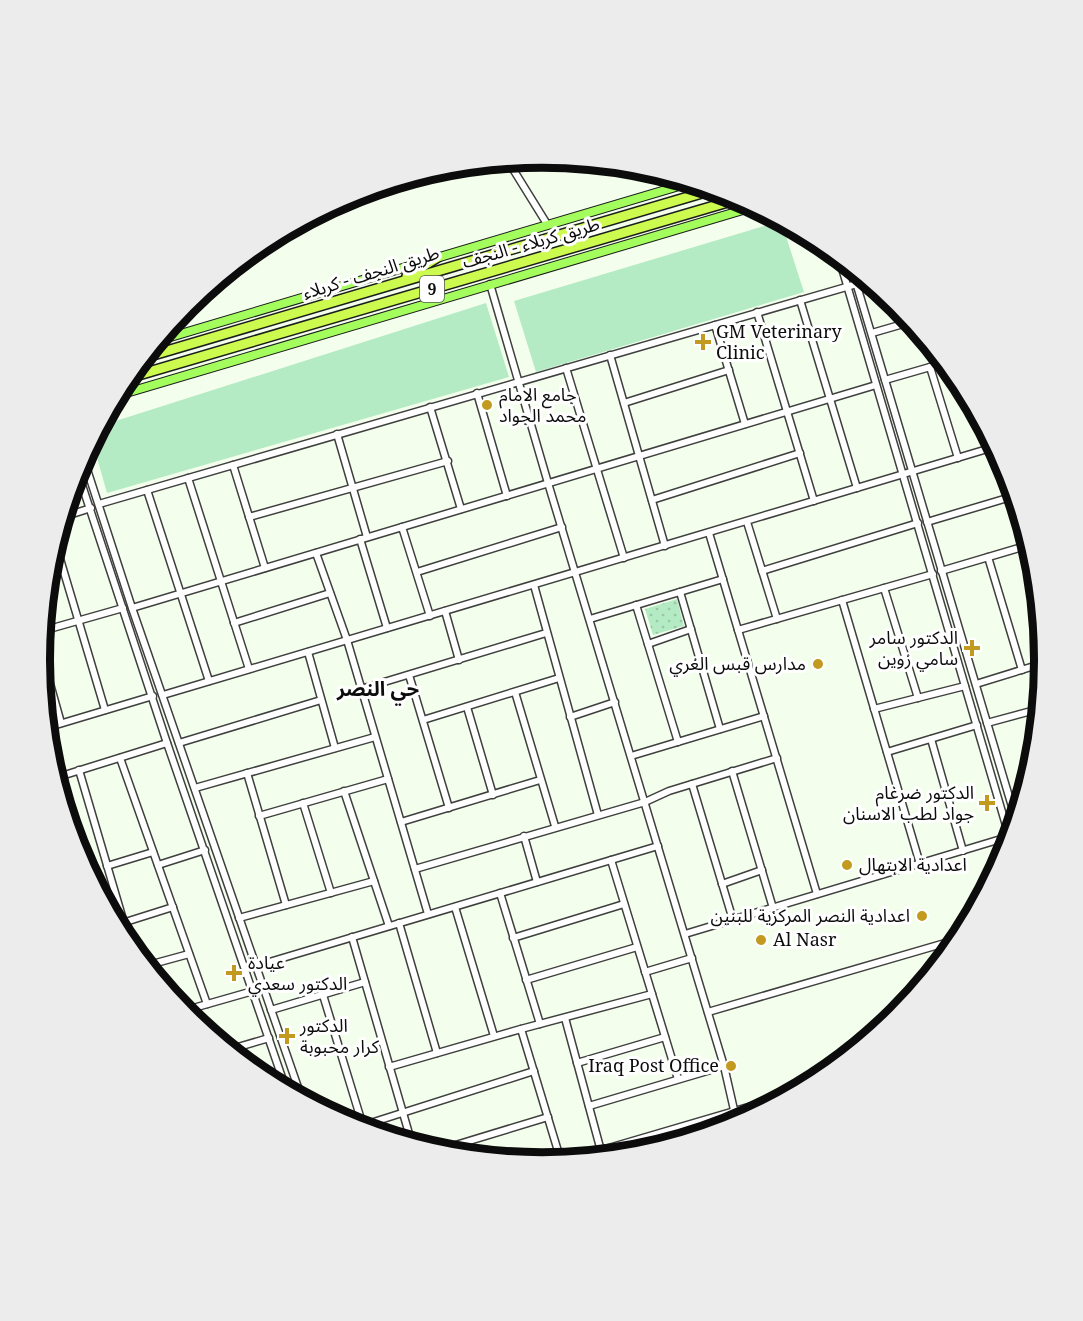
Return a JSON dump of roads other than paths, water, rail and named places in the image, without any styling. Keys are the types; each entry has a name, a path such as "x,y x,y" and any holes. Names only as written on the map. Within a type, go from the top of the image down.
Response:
{"highway":[{"name":"طريق النجف - کربلاء","path":"157,354 698,194"},
{"name":"طريق کربلاء - النجف","path":"141,374 723,203"},
{"path":"394,283 438,257"}],"main road":[{"path":"171,337 675,187"},
{"path":"129,392 740,211"}],"street":[{"path":"513,170 547,224"},
{"path":"844,272 1005,823"},
{"path":"490,284 685,934 735,1111"},
{"path":"99,504 856,284 1012,805"},
{"path":"851,299 855,296 861,297"},
{"path":"800,300 857,488"},
{"path":"758,312 814,501"},
{"path":"715,325 746,424"},
{"path":"872,333 900,325"},
{"path":"610,355 665,546"},
{"path":"885,380 935,365"},
{"path":"930,367 958,458"},
{"path":"566,368 624,558"},
{"path":"624,403 729,370"},
{"path":"132,608 876,385"},
{"path":"477,393 507,496"},
{"path":"430,407 461,509"},
{"path":"337,434 353,488 387,628"},
{"path":"163,695 986,449"},
{"path":"652,500 800,453"},
{"path":"249,517 448,461"},
{"path":"900,465 909,462"},
{"path":"233,465 265,568"},
{"path":"88,471 132,608 298,1089"},
{"path":"188,478 249,669"},
{"path":"906,484 910,481 915,482"},
{"path":"82,485 283,1079"},
{"path":"147,490 209,681"},
{"path":"927,522 1006,498"},
{"path":"72,514 91,508"},
{"path":"747,522 777,619"},
{"path":"762,571 918,523"},
{"path":"402,527 430,616"},
{"path":"417,572 562,527"},
{"path":"709,533 818,894"},
{"path":"941,571 1020,548"},
{"path":"316,553 347,640 428,914"},
{"path":"988,557 1022,670"},
{"path":"60,560 105,710"},
{"path":"58,573 63,571"},
{"path":"738,630 933,574"},
{"path":"590,620 723,579"},
{"path":"534,585 598,815"},
{"path":"884,588 918,698"},
{"path":"680,592 720,729"},
{"path":"234,623 330,593"},
{"path":"842,600 920,864"},
{"path":"636,605 678,742"},
{"path":"51,629 123,608"},
{"path":"445,611 459,660"},
{"path":"648,644 691,629"},
{"path":"362,689 546,633"},
{"path":"308,652 335,748"},
{"path":"976,684 1034,666"},
{"path":"409,675 449,808"},
{"path":"423,720 559,678"},
{"path":"51,686 61,723"},
{"path":"874,709 965,686"},
{"path":"515,692 555,826"},
{"path":"54,725 153,696"},
{"path":"179,742 321,700"},
{"path":"570,717 615,702"},
{"path":"467,707 493,795"},
{"path":"987,723 1030,711"},
{"path":"631,756 764,716"},
{"path":"887,752 977,724"},
{"path":"184,789 188,785 195,788 375,737"},
{"path":"931,739 963,851"},
{"path":"63,775 168,743"},
{"path":"120,758 207,1004"},
{"path":"415,869 555,826 645,802 692,784 777,758"},
{"path":"176,768 183,770 187,764"},
{"path":"79,770 123,919"},
{"path":"732,771 773,908"},
{"path":"247,773 286,905"},
{"path":"259,816 388,779"},
{"path":"401,822 540,780"},
{"path":"692,784 733,920"},
{"path":"344,791 389,926"},
{"path":"303,803 331,893"},
{"path":"524,836 537,882"},
{"path":"685,934 999,840"},
{"path":"256,966 658,846"},
{"path":"158,865 205,850"},
{"path":"107,866 153,852"},
{"path":"612,860 678,1079"},
{"path":"722,884 762,870"},
{"path":"239,918 375,881"},
{"path":"500,893 540,1024"},
{"path":"513,938 624,904"},
{"path":"455,907 494,1036"},
{"path":"125,923 173,908"},
{"path":"399,923 437,1053"},
{"path":"352,937 408,1134"},
{"path":"708,1012 944,943"},
{"path":"526,980 637,947"},
{"path":"154,964 189,954"},
{"path":"645,972 692,958"},
{"path":"271,1010 365,982"},
{"path":"194,1008 253,991"},
{"path":"389,1067 652,994"},
{"path":"323,995 357,1116"},
{"path":"565,1018 602,1148"},
{"path":"521,1029 558,1151"},
{"path":"578,1063 664,1036"},
{"path":"237,1047 269,1038"},
{"path":"589,1106 724,1066"},
{"path":"374,1123 534,1071"},
{"path":"291,1084 295,1080"},
{"path":"613,1147 747,1108"},
{"path":"457,1145 548,1117"},
{"path":"686,1126 687,1130"}],"place":[{"name":"GM Veterinary Clinic","path":"703,342"},
{"name":"جامع الامام محمد الجواد","path":"487,405"},
{"name":"الدكتور سامر سامي زوين","path":"972,648"},
{"name":"مدارس قبس الغري","path":"818,664"},
{"name":"الدكتور ضرغام جواد لطب الاسنان","path":"987,803"},
{"name":"اعدادية الابتهال","path":"847,865"},
{"name":"اعدادية النصر المركزية للبنين","path":"922,916"},
{"name":"Al Nasr","path":"761,940"},
{"name":"عيادة الدكتور سعدي","path":"234,973"},
{"name":"الدكتور كرار محبوبة","path":"287,1036"},
{"name":"Iraq Post Office","path":"731,1066"}],"district":[{"name":"حي النصر","path":"378,689"}]}
